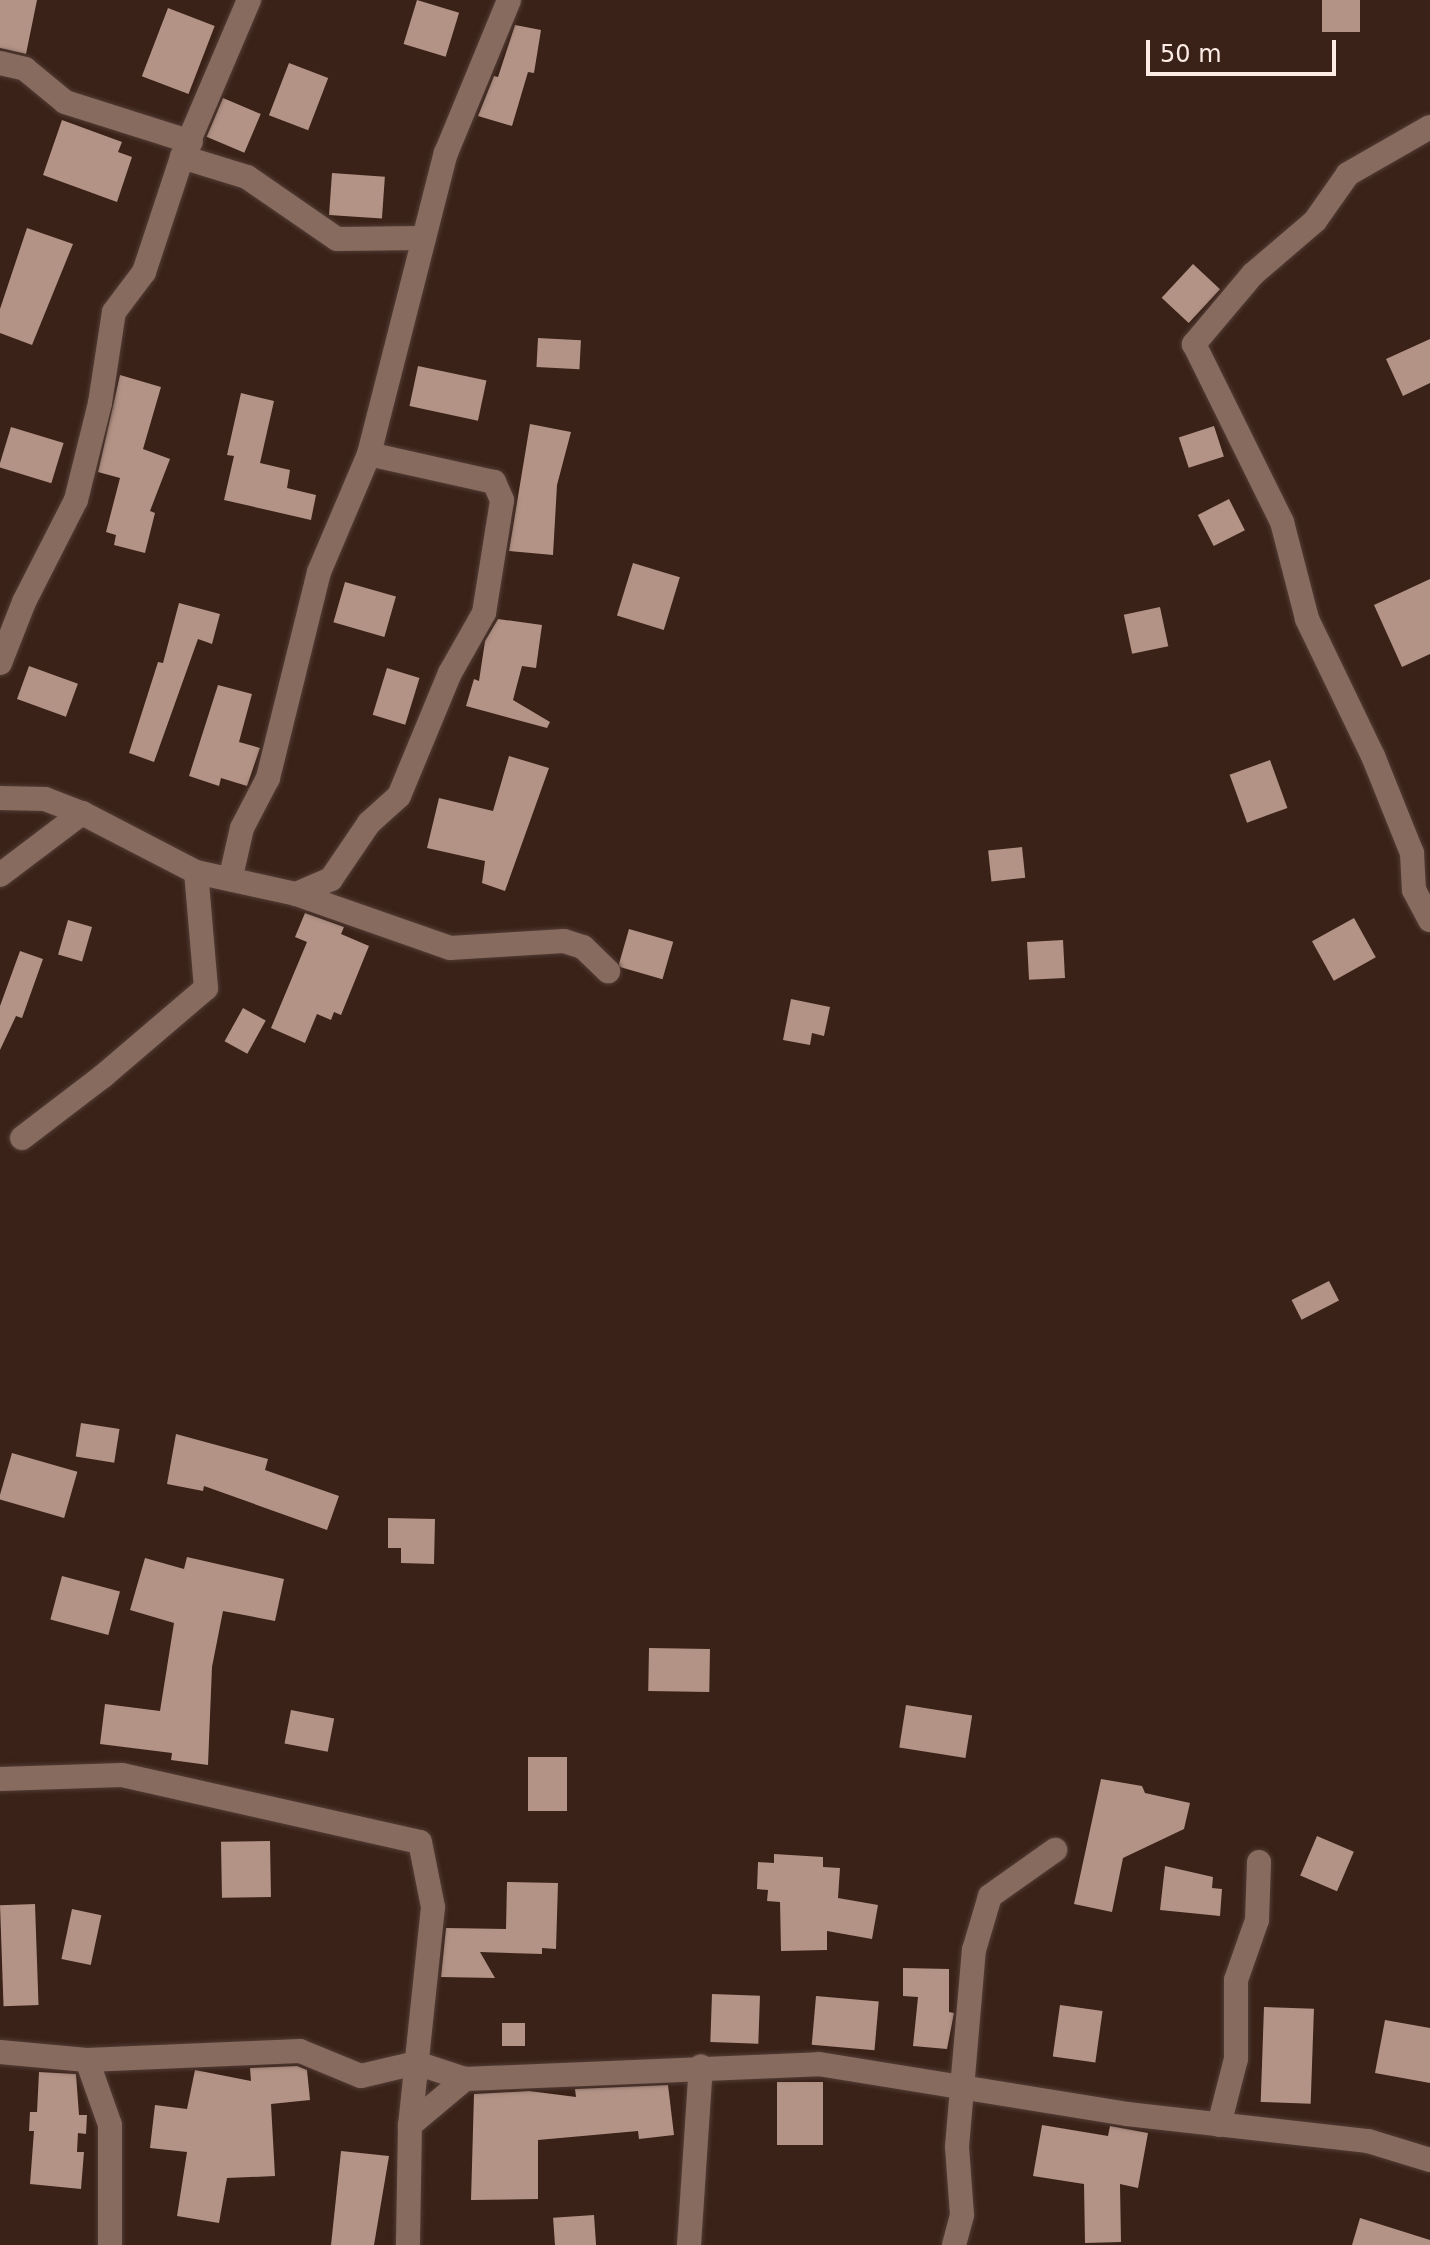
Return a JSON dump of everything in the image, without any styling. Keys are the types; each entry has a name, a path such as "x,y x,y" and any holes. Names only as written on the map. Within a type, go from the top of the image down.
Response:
{"street":[{"path":"0,663 24,602 76,500 100,403 114,312 144,272 187,149 249,0"},
{"path":"231,876 242,828 268,778 319,572 369,454 446,153 509,0"},
{"path":"0,63 25,69 65,102 187,149 247,177 337,239 422,238"},
{"path":"1429,125 1348,174 1315,221 1253,274 1194,344 1248,463 1282,522 1307,619 1373,756 1412,853 1414,890 1430,920"},
{"path":"296,894 331,879 369,823 399,796 450,673 484,613 502,500 494,482 369,454"},
{"path":"0,798 45,799 82,813 196,872 231,876 296,894 450,948 564,941 583,947 608,971"},
{"path":"0,875 82,813"},
{"path":"22,1138 103,1076 206,988 196,872"},
{"path":"0,1779 122,1775 420,1842 433,1907 410,2125 408,2245"},
{"path":"954,2245 962,2215 957,2147 974,1950 990,1896 1055,1850"},
{"path":"1219,2125 1236,2059 1236,1980 1257,1920 1259,1862"},
{"path":"0,2052 87,2060 300,2051 361,2076 416,2063 465,2079 701,2066 819,2064 1219,2125 1368,2141 1430,2160"},
{"path":"87,2060 110,2125 110,2245"},
{"path":"689,2245 701,2066"},
{"path":"410,2125 465,2079"}],"building":[{"path":"0,0 37,0 26,54 0,48"},
{"path":"417,0 459,13 446,57 404,44"},
{"path":"1322,0 1360,0 1360,32 1322,32"},
{"path":"168,8 215,26 189,94 142,76"},
{"path":"515,25 541,30 534,73 528,72 512,126 478,116 494,76 498,77"},
{"path":"289,63 328,78 308,130 269,115"},
{"path":"223,98 261,114 244,153 207,137"},
{"path":"62,120 122,142 118,152 132,157 117,202 43,175"},
{"path":"332,173 385,177 382,219 329,215"},
{"path":"27,228 73,244 32,345 0,333 0,309"},
{"path":"1193,264 1220,289 1189,323 1162,298"},
{"path":"538,338 581,340 579,369 536,367"},
{"path":"1430,339 1430,383 1403,396 1386,359"},
{"path":"418,366 486,381 478,421 409,406"},
{"path":"120,375 161,387 143,449 170,459 150,511 155,513 145,553 114,545 116,535 106,532 120,478 98,472"},
{"path":"241,393 274,401 260,463 290,470 287,488 316,495 311,520 224,500 234,456 227,455"},
{"path":"530,424 571,432 557,485 553,555 509,551"},
{"path":"1214,426 1224,456 1189,468 1179,437"},
{"path":"11,427 64,443 51,483 0,468"},
{"path":"1229,499 1245,530 1214,546 1198,515"},
{"path":"633,563 680,577 664,630 617,616"},
{"path":"1430,579 1430,654 1402,667 1374,605"},
{"path":"345,582 396,597 384,637 333,622"},
{"path":"179,603 220,614 212,644 198,639 154,762 129,753 158,662 163,663"},
{"path":"1160,607 1168,646 1132,654 1124,615"},
{"path":"498,619 542,625 536,668 522,666 513,700 550,722 547,728 466,706 474,679 479,681 485,641"},
{"path":"29,666 78,684 66,717 17,699"},
{"path":"387,668 420,678 405,725 373,715"},
{"path":"218,685 252,694 239,742 260,748 247,786 221,778 219,786 189,776"},
{"path":"509,756 549,768 505,891 482,883 485,861 427,848 439,798 493,811"},
{"path":"1270,760 1287,808 1247,823 1230,775"},
{"path":"1022,847 1025,878 991,881 988,851"},
{"path":"305,913 344,927 341,934 369,946 341,1015 334,1012 331,1020 317,1014 305,1043 271,1028 307,942 295,937"},
{"path":"1354,918 1376,957 1334,981 1312,941"},
{"path":"68,920 92,927 82,961 58,955"},
{"path":"629,929 673,942 662,979 618,966"},
{"path":"1063,940 1065,978 1029,980 1027,942"},
{"path":"20,951 43,959 22,1018 16,1016 0,1050 0,1006"},
{"path":"791,999 830,1007 824,1036 812,1033 810,1045 783,1040"},
{"path":"243,1008 266,1021 247,1054 225,1041"},
{"path":"1329,1281 1339,1301 1302,1320 1292,1300"},
{"path":"81,1423 120,1429 114,1463 76,1457"},
{"path":"176,1434 268,1459 265,1470 339,1496 327,1530 204,1486 203,1491 167,1484"},
{"path":"12,1453 77,1472 64,1518 0,1499"},
{"path":"388,1518 435,1519 434,1564 401,1563 401,1548 388,1548"},
{"path":"187,1557 284,1579 275,1621 223,1611 212,1667 208,1765 171,1760 172,1753 100,1744 105,1704 160,1711 174,1623 130,1610 145,1558 184,1569"},
{"path":"62,1576 120,1592 108,1635 50,1619"},
{"path":"649,1648 710,1649 709,1692 648,1691"},
{"path":"906,1705 972,1715 965,1758 899,1747"},
{"path":"291,1710 334,1718 328,1752 285,1743"},
{"path":"528,1757 567,1757 567,1811 528,1811"},
{"path":"1101,1779 1142,1786 1145,1793 1190,1803 1184,1829 1123,1858 1112,1912 1074,1904"},
{"path":"1317,1836 1354,1852 1337,1891 1300,1876"},
{"path":"270,1841 271,1897 222,1898 221,1842"},
{"path":"774,1854 823,1857 823,1867 840,1868 838,1898 878,1905 872,1939 827,1931 827,1950 781,1951 780,1902 767,1901 768,1890 757,1889 758,1862 774,1863"},
{"path":"1165,1866 1213,1877 1212,1888 1222,1889 1220,1916 1160,1910"},
{"path":"507,1882 558,1883 556,1949 542,1948 542,1954 480,1952 495,1978 441,1977 446,1928 506,1929"},
{"path":"35,1904 39,2005 4,2006 0,1905"},
{"path":"72,1909 101,1915 91,1965 61,1959"},
{"path":"903,1968 949,1969 949,2012 954,2013 947,2049 913,2046 918,1997 903,1996"},
{"path":"712,1994 760,1996 758,2044 710,2042"},
{"path":"816,1996 879,2001 874,2050 812,2045"},
{"path":"1060,2005 1103,2011 1095,2062 1053,2056"},
{"path":"1264,2007 1314,2009 1311,2104 1261,2102"},
{"path":"1385,2020 1430,2028 1430,2083 1375,2073"},
{"path":"502,2023 525,2023 525,2046 502,2046"},
{"path":"297,2066 307,2070 310,2100 271,2104 275,2176 227,2178 219,2223 177,2216 187,2152 150,2148 155,2105 187,2109 195,2070 251,2081 250,2068"},
{"path":"39,2072 76,2074 79,2115 87,2115 86,2134 78,2133 77,2152 84,2152 81,2189 30,2184 34,2131 29,2131 30,2112 37,2112"},
{"path":"777,2082 823,2082 823,2145 777,2145"},
{"path":"668,2085 674,2135 639,2139 638,2131 538,2140 538,2199 471,2200 474,2094 529,2091 576,2097 575,2089"},
{"path":"1042,2125 1108,2136 1110,2126 1148,2133 1138,2188 1120,2184 1121,2242 1085,2243 1084,2184 1033,2176"},
{"path":"341,2151 389,2156 374,2245 331,2245"},
{"path":"594,2215 596,2245 555,2245 553,2218"},
{"path":"1360,2218 1430,2240 1430,2245 1352,2245"}]}
